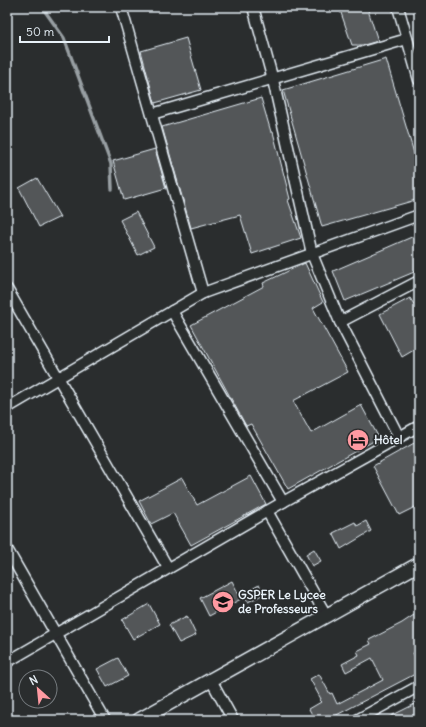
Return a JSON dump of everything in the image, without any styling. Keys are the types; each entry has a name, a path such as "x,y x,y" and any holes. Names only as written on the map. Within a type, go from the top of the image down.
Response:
{"street":[{"path":"122,7 203,293"},
{"path":"253,7 273,80 312,254 340,322 399,437"},
{"path":"398,7 419,80"},
{"path":"152,114 273,80 407,39"},
{"path":"7,408 203,293 247,275 312,254 419,215"},
{"path":"340,322 419,281"},
{"path":"7,289 168,568"},
{"path":"172,311 283,502"},
{"path":"7,662 283,502 419,426"},
{"path":"267,512 326,615"},
{"path":"7,549 105,720"},
{"path":"139,720 419,564"},
{"path":"211,680 233,720"},
{"path":"357,720 419,686"}],"building":[{"path":"339,7 367,7 378,41 364,45 352,45"},
{"path":"186,38 201,90 155,103 141,51"},
{"path":"386,59 419,170 419,199 322,227 283,90"},
{"path":"261,98 271,132 273,132 290,199 288,200 301,238 252,254 240,215 191,228 162,127"},
{"path":"155,149 166,188 124,200 113,161"},
{"path":"37,178 60,217 39,227 19,188"},
{"path":"136,212 154,247 138,255 120,220"},
{"path":"414,236 419,247 419,270 345,301 333,271"},
{"path":"305,263 323,302 313,308 348,372 293,401 311,433 361,405 379,438 288,489 251,424 246,426 191,325 264,286 263,283"},
{"path":"410,298 419,312 419,347 402,357 380,314"},
{"path":"416,442 419,448 419,505 399,515 373,466"},
{"path":"251,476 266,504 191,545 173,513 151,524 139,501 182,478 197,505"},
{"path":"366,521 371,531 341,549 333,533 355,522 357,526"},
{"path":"314,549 321,561 312,566 306,554"},
{"path":"232,581 241,599 209,616 200,598"},
{"path":"259,585 264,594 248,602 243,594"},
{"path":"149,604 160,624 133,639 122,620"},
{"path":"414,615 419,625 419,650 413,653 419,665 419,672 331,718 329,715 315,720 309,709 321,702 319,700 321,699 310,679 319,674 330,694 332,693 337,704 383,680 372,658 346,672 342,664 359,655 357,651 371,644 369,640"},
{"path":"187,616 196,635 179,643 169,625"},
{"path":"118,658 128,676 107,687 97,669"},
{"path":"419,702 419,720 383,720"}],"waterway":[{"path":"42,7 64,38 111,164 112,189"}],"place":[{"name":"Hôtel","path":"358,440"},
{"name":"GSPER Le Lycee de Professeurs","path":"223,602"}]}
